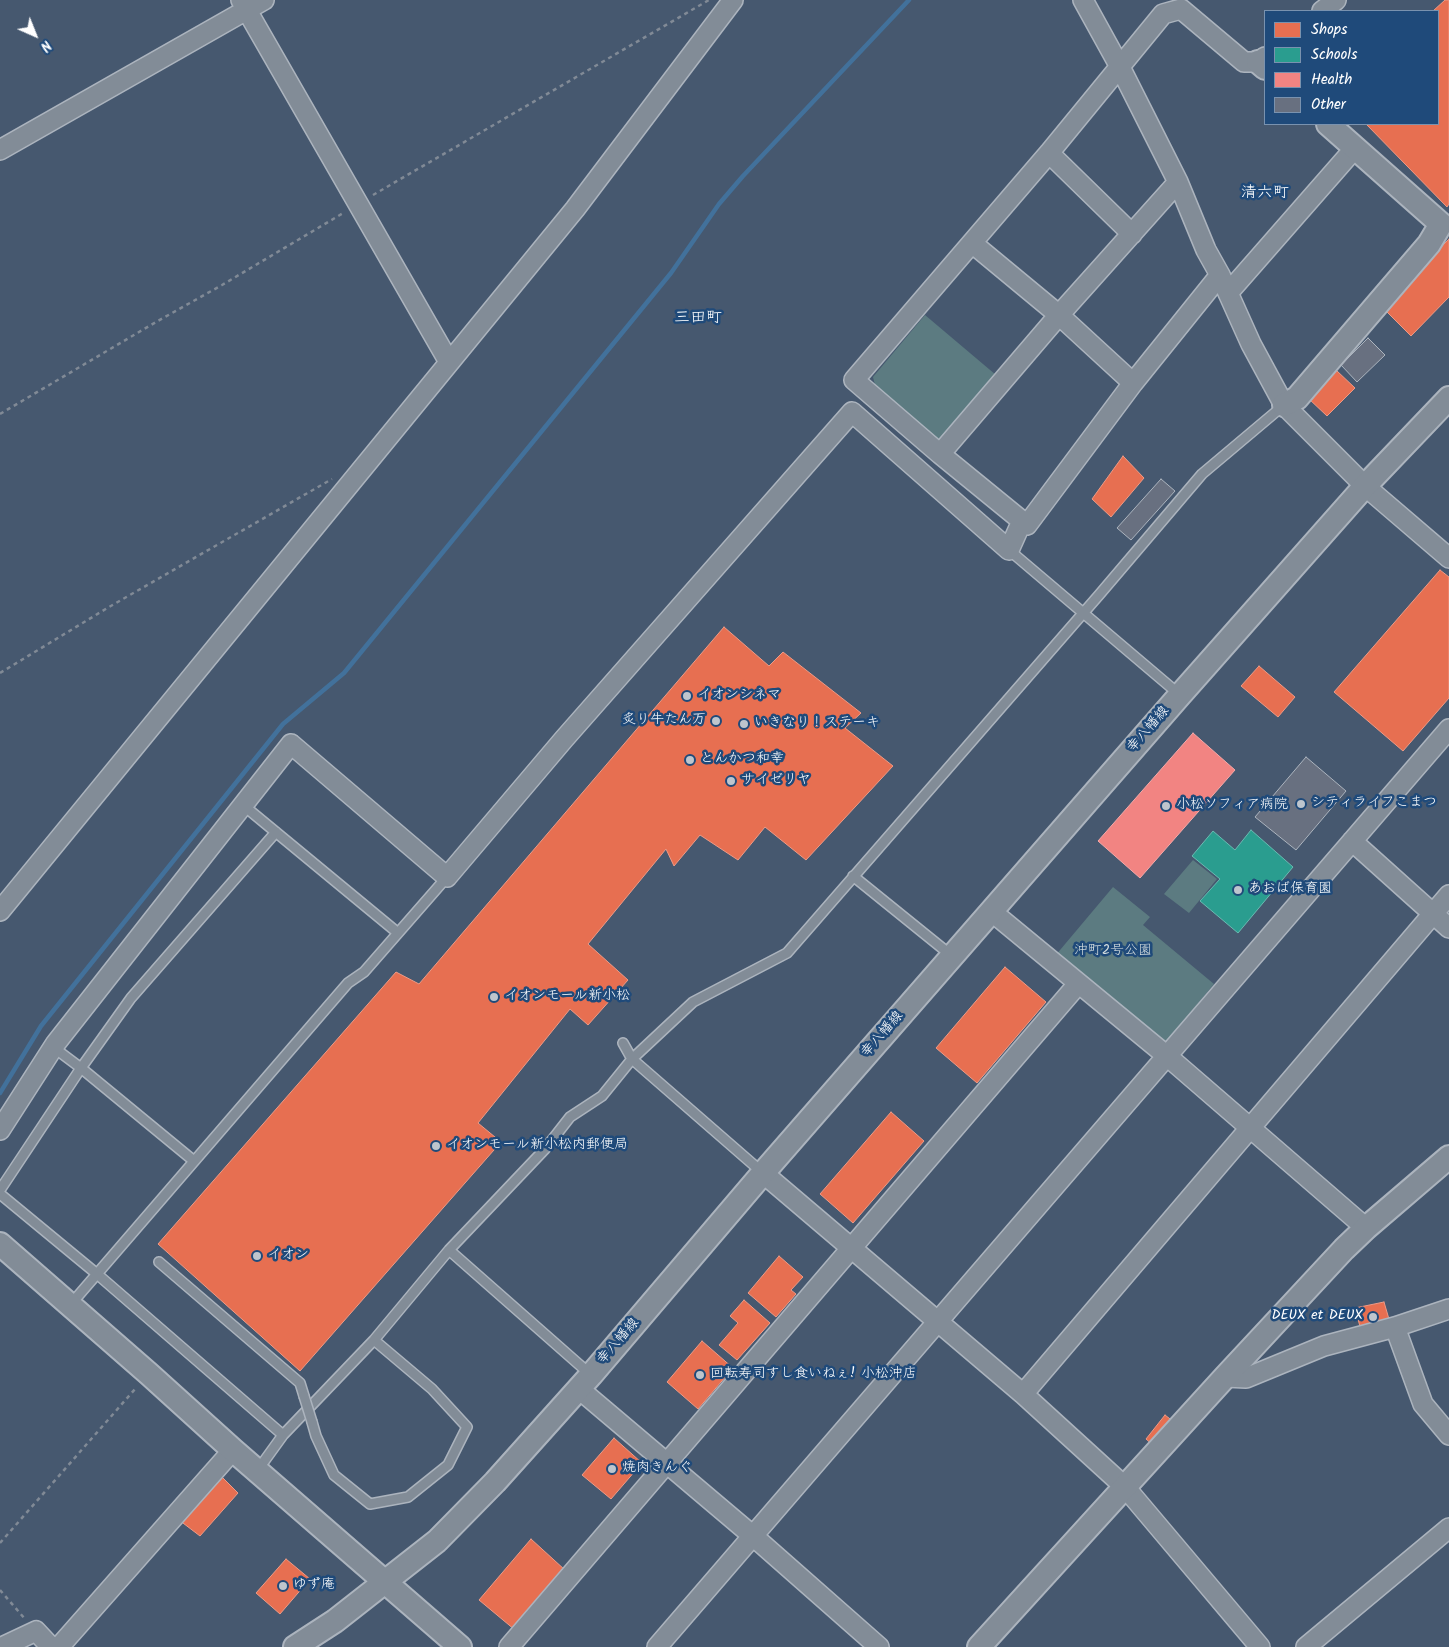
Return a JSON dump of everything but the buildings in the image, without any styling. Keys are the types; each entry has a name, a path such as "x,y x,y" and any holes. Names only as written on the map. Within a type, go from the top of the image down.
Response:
{"street":[{"path":"0,150 244,5 264,0"},
{"path":"0,911 575,209 734,0"},
{"path":"1083,0 1120,67 1178,182 1206,250 1220,275 1251,344 1284,405 1366,486 1449,558"},
{"path":"1323,10 1336,0"},
{"path":"244,5 449,362"},
{"path":"1220,275 1133,382 1027,525 854,380 1049,153 1163,14 1181,9 1244,62 1263,62"},
{"path":"1284,405 1297,398 1429,244 1441,224 1329,125"},
{"path":"1228,293 1355,148"},
{"path":"1049,153 1132,234"},
{"path":"940,454 1059,315 1178,182"},
{"path":"972,243 1059,315 1133,382"},
{"name":"幸八幡線","path":"295,1647 335,1621 437,1541 495,1482 585,1381 763,1173 1180,695 1366,486 1449,398"},
{"path":"0,1130 53,1047 291,744 447,877 571,732 852,412 1009,550 1022,520"},
{"path":"657,1647 1449,729"},
{"path":"1352,841 1449,928"},
{"path":"1022,1394 1449,895"},
{"path":"991,911 1167,1056 1366,1228"},
{"path":"510,1647 1078,984"},
{"path":"979,1647 1225,1376 1344,1249 1449,1157"},
{"path":"763,1173 1022,1394 1125,1487 1260,1647"},
{"path":"0,1244 460,1647"},
{"path":"1225,1376 1246,1378 1324,1346 1395,1327 1449,1309"},
{"path":"1395,1327 1423,1404 1449,1435"},
{"path":"585,1381 667,1463 879,1647"},
{"path":"58,1647 233,1450"},
{"path":"1306,1647 1449,1528"},
{"path":"2,1647 36,1632 50,1647"}],"lane":[{"path":"257,1471 284,1435 374,1340 449,1250 545,1149 570,1117 602,1096 632,1059 693,1002 787,953 1202,474 1284,405"},
{"path":"1009,550 1180,695"},
{"path":"243,805 398,933"},
{"path":"0,1190 81,1068 131,998 276,832"},
{"path":"853,876 952,956"},
{"path":"70,1306 348,983 364,972 447,877"},
{"path":"622,1043 632,1059 763,1173"},
{"path":"53,1047 194,1161"},
{"path":"0,1194 97,1274 284,1435"},
{"path":"449,1250 585,1381"},
{"path":"159,1262 300,1383 316,1436 334,1475 370,1504 408,1497 448,1465 467,1427 432,1389 374,1340"}],"path":[{"path":"0,414 709,0"},
{"path":"0,673 118,602 331,479"},
{"path":"0,1542 149,1374"},
{"path":"0,1590 36,1632"}],"green space":[{"path":"925,315 996,375 946,436 938,439 875,385 873,377"},
{"path":"1193,860 1217,879 1189,913 1164,894"},
{"name":"沖町2号公園","path":"1113,887 1150,917 1143,925 1214,984 1163,1046 1055,956"}],"waterway":[{"path":"0,1093 41,1026 283,724 344,673 671,273 719,204 743,176 909,0"}],"place":[{"name":"イオンシネマ","path":"687,696"},
{"name":"炙り牛たん万","path":"716,721"},
{"name":"いきなり！ステーキ","path":"744,724"},
{"name":"とんかつ和幸","path":"690,760"},
{"name":"サイゼリヤ","path":"731,781"},
{"name":"シティライフこまつ","path":"1301,804"},
{"name":"小松ソフィア病院","path":"1166,806"},
{"name":"あおば保育園","path":"1238,890"},
{"name":"イオンモール新小松","path":"494,997"},
{"name":"イオンモール新小松内郵便局","path":"436,1146"},
{"name":"イオン","path":"257,1256"},
{"name":"DEUX et DEUX","path":"1373,1317"},
{"name":"回転寿司すし食いねぇ! 小松沖店","path":"700,1375"},
{"name":"焼肉きんぐ","path":"612,1469"},
{"name":"ゆず庵","path":"283,1586"}],"district":[{"name":"清六町","path":"1265,194"},
{"name":"三田町","path":"698,319"}]}
